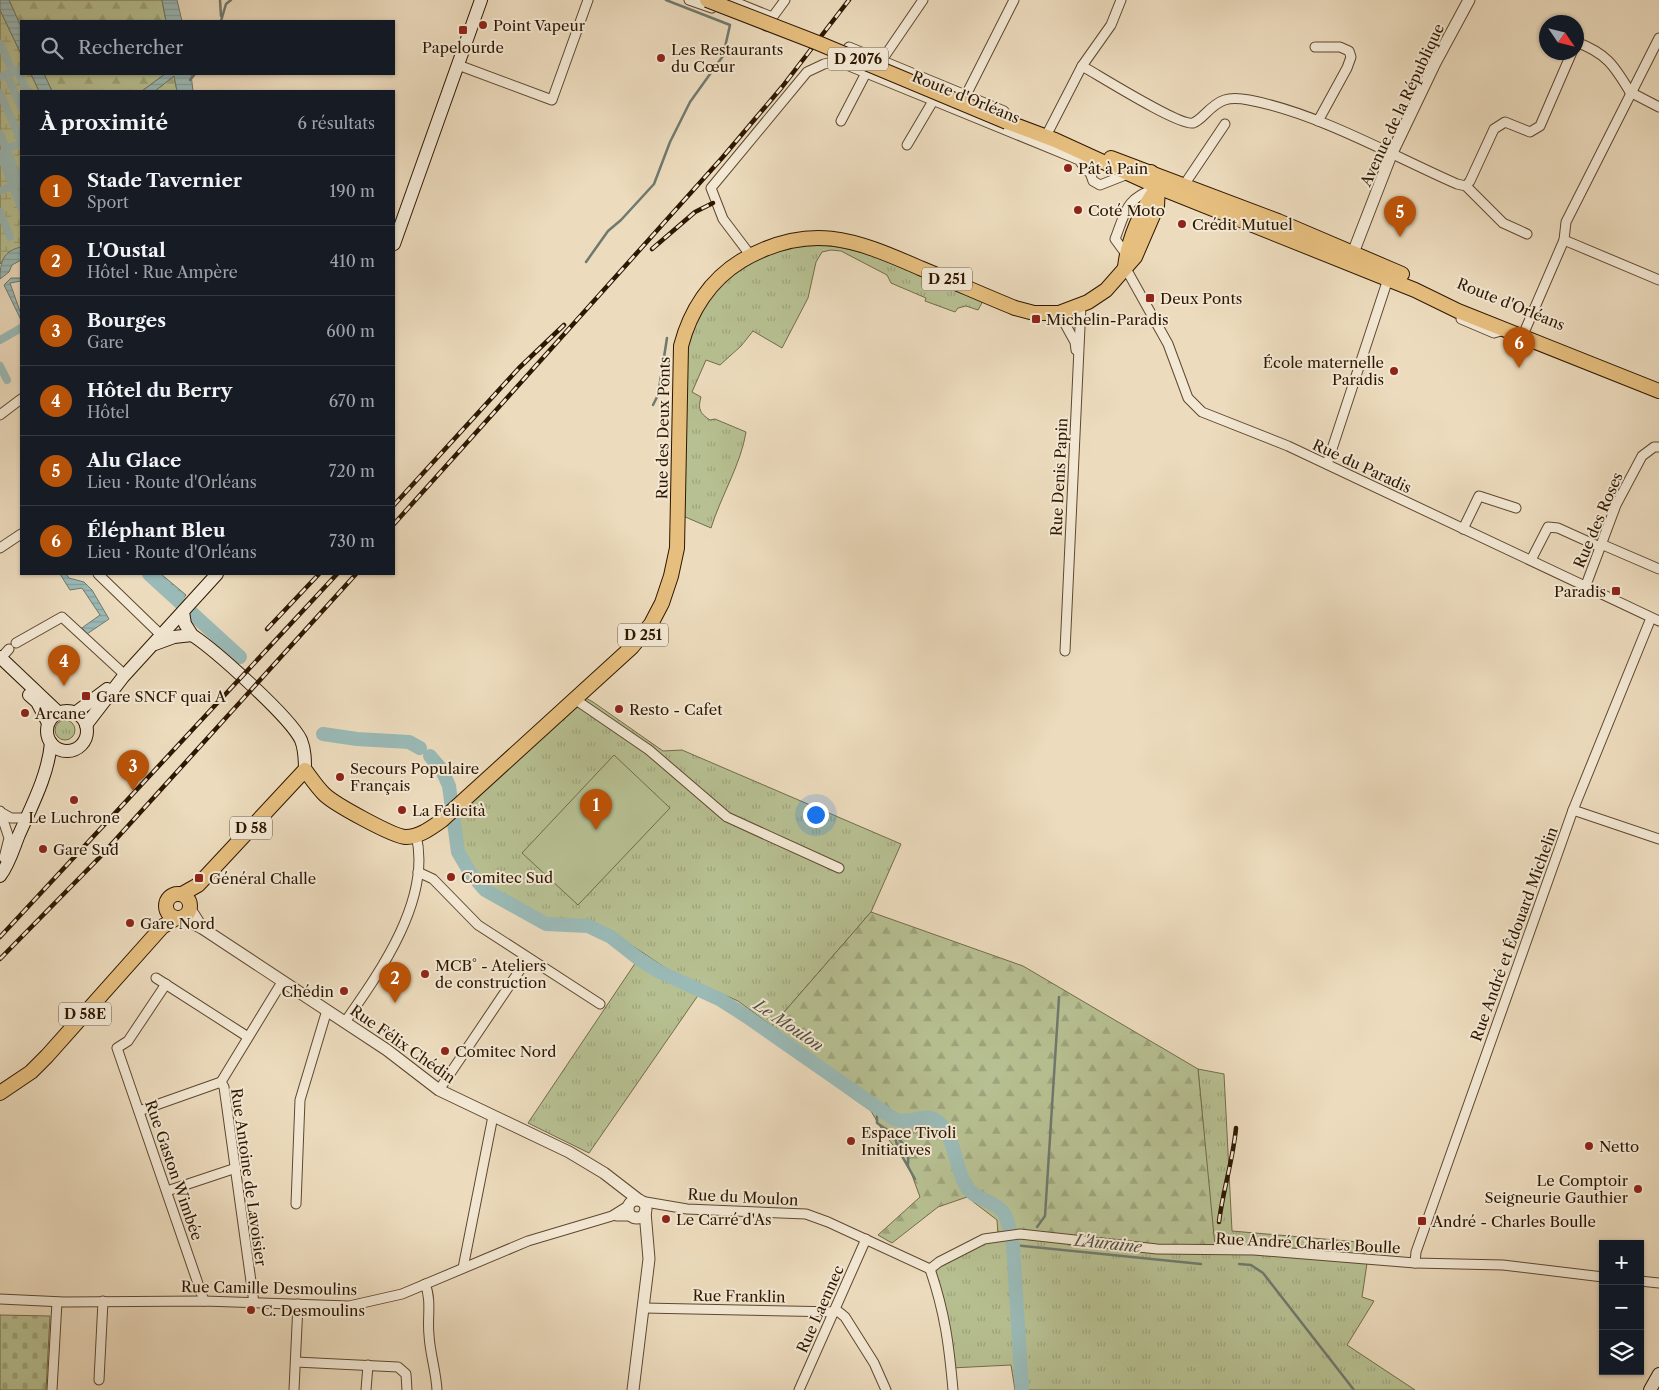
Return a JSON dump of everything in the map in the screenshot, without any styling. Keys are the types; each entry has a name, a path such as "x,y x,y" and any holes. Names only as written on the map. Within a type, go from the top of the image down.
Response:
{"main road":[{"path":"395,241 481,0"},
{"name":"Route d'Orléans","path":"707,0 818,43 1007,122 1151,172 1278,222 1354,259 1387,281 1659,391"},
{"name":"Route d'Orléans","path":"1050,138 1088,164 1128,174 1158,188 1250,224 1354,259 1659,381"},
{"path":"1151,172 1158,188"},
{"name":"Route d'Orléans","path":"1158,188 1178,189 1240,215 1278,222"},
{"name":"Rue des Deux Ponts","path":"416,835 442,821 576,700 638,642 656,615 668,589 677,548 681,346 691,316 701,300 722,276 751,256 793,240 841,239 876,249 1014,308 1034,313 1059,313 1084,303 1106,290 1123,266 1147,202 1158,188"},
{"path":"86,725 112,689 216,575"},
{"path":"182,612 190,632 289,724 303,746 304,770 324,794 338,805 394,834 406,837 416,835"},
{"path":"160,636 174,638 190,632"},
{"path":"160,636 190,632"},
{"path":"5,655 59,713"},
{"path":"0,876 9,860 42,780 50,755 50,743 47,734 48,723 37,702 5,655"},
{"path":"48,723 59,713 77,711 112,689"},
{"path":"50,743 65,751 74,750 81,744 86,736 86,725 77,711"},
{"path":"42,780 65,751"},
{"name":"D 58","path":"181,909 198,885 304,770"},
{"name":"D 58E","path":"0,1093 31,1072 47,1056 162,927 181,909"},
{"path":"1650,1390 1659,1374"}],"street":[{"path":"458,65 552,100 588,0"},
{"path":"689,0 765,27 785,0"},
{"path":"730,0 772,17"},
{"path":"882,60 923,0"},
{"path":"966,95 1014,0"},
{"path":"1050,138 1082,66 1111,25 1122,0"},
{"name":"Avenue de la République","path":"1354,259 1391,155 1435,63 1469,0"},
{"path":"1526,328 1564,240 1566,222 1630,92 1657,48 1659,38"},
{"path":"1584,45 1596,49 1607,58 1630,92 1659,107"},
{"name":"Route d'Orléans","path":"1007,122 1004,111 848,47 837,61 1088,164 1093,181 1100,185 1128,174"},
{"path":"1315,47 1340,47 1349,51 1351,57 1318,121"},
{"path":"1466,186 1494,128 1505,122 1530,132 1540,126 1569,60"},
{"path":"751,256 723,218 711,188 807,72 837,61"},
{"path":"1082,66 1159,110 1188,124 1196,122 1218,101 1237,99 1284,108 1318,121 1457,184 1466,186 1503,223 1527,234"},
{"path":"841,121 866,73"},
{"path":"907,145 933,101"},
{"path":"1184,185 1225,124"},
{"path":"1564,240 1659,280"},
{"name":"Rue du Paradis","path":"1123,266 1168,344 1188,398 1193,406 1202,412 1327,464 1655,619"},
{"path":"1327,464 1387,281"},
{"name":"Rue Denis Papin","path":"1065,651 1078,365 1084,303"},
{"path":"1059,313 1075,342 1078,365"},
{"path":"0,415 20,400"},
{"name":"Rue des Roses","path":"1586,585 1616,505 1642,456 1654,447 1659,447"},
{"path":"1463,529 1480,496 1516,508"},
{"path":"1531,560 1548,527 1558,528 1659,569"},
{"path":"0,548 20,535"},
{"path":"99,575 160,636"},
{"path":"5,655 62,617 124,676"},
{"name":"Rue André et Édouard Michelin","path":"1415,1263 1416,1252 1573,810 1655,619"},
{"path":"576,700 649,750 728,818 839,868"},
{"path":"1573,810 1659,839"},
{"path":"1,812 11,818 27,816"},
{"path":"0,867 8,849 9,838 1,812"},
{"path":"345,1022 405,925 418,872 416,835"},
{"path":"418,872 432,879 478,925 600,1004"},
{"name":"Rue Félix Chédin","path":"181,909 202,928 345,1022 439,1090 590,1163 620,1185 637,1209 648,1234 649,1259 633,1390"},
{"path":"439,1090 528,958"},
{"path":"156,978 248,1037"},
{"name":"Rue Antoine de Lavoisier","path":"254,1303 224,1087 221,1082 282,982"},
{"name":"Rue Gaston Wimbée","path":"166,984 128,1041 117,1048 204,1301"},
{"path":"296,1204 300,1100 327,1010"},
{"path":"139,1111 221,1082"},
{"path":"463,1268 493,1116"},
{"path":"167,1191 236,1168"},
{"name":"Rue du Moulon","path":"637,1209 664,1206 687,1209 806,1214 930,1269"},
{"name":"Rue Camille Desmoulins","path":"0,1299 57,1302 204,1301 349,1306 388,1298 554,1232 637,1209"},
{"name":"Rue André Charles Boulle","path":"930,1269 964,1248 998,1235 1020,1234 1157,1250 1254,1250 1415,1263 1503,1265 1599,1277"},
{"name":"Rue Laennec","path":"799,1390 866,1239"},
{"path":"930,1269 941,1298 946,1322 953,1390"},
{"path":"1644,1281 1659,1283"},
{"path":"425,1284 428,1303 429,1336 436,1368 437,1390"},
{"path":"99,1380 103,1301"},
{"path":"52,1390 57,1302"},
{"path":"294,1390 298,1304"},
{"name":"Rue Franklin","path":"644,1308 834,1312"},
{"path":"834,1312 845,1317 874,1363 886,1390"},
{"path":"296,1362 398,1367 406,1374 407,1390"},
{"path":"366,1390 368,1365"}],"green space":[{"path":"9,0 162,0 166,20 20,20 20,25"},
{"path":"0,10 20,52 20,75 31,75 39,90 20,90 20,247 8,253 0,264"},
{"path":"44,75 164,75 143,90 52,90"},
{"path":"174,76 177,90 156,90"},
{"path":"810,244 833,246 877,257 920,273 983,301 978,310 966,306 958,308 955,312 925,301 926,298 891,283 887,275 841,251 831,250 822,252 816,262 808,298 782,348 753,331 741,346 720,365 706,360 692,392 701,397 700,410 710,420 715,419 746,432 740,456 711,528 683,516 685,352 695,319 721,284 749,262 776,250"},
{"path":"573,691 593,702 663,751 682,750 901,844 871,912 772,1026 738,1001 667,969 609,930 573,924 546,924 485,890 471,874 458,852 453,815"},
{"path":"65,720 72,723 75,730 72,737 65,740 58,737 55,730 58,723"},
{"path":"614,755 670,808 578,905 522,853"},
{"path":"871,912 1023,966 1198,1069 1215,1246 1194,1251 998,1235 997,1220 967,1197 938,1207 892,1243 878,1235 920,1197 908,1164 885,1135 871,1111 844,1092 772,1026"},
{"path":"636,962 656,974 699,994 589,1153 528,1123"},
{"path":"1198,1069 1224,1074 1232,1231 1370,1243 1362,1297 1374,1301 1347,1345 1415,1390 1015,1390 1011,1365 951,1368 930,1269 998,1235 1214,1246"},
{"path":"0,1315 50,1316 46,1390 0,1390"}],"water":[{"path":"0,0 9,0 20,25 20,52 0,10"},
{"path":"162,0 177,0 182,20 166,20"},
{"path":"31,75 44,75 52,90 39,90"},
{"path":"164,75 191,75 193,90 177,90 174,76 156,90 143,90"},
{"path":"20,247 20,261 12,265 9,272 0,279 2,262 6,254"},
{"path":"11,278 20,278 20,281 10,283 20,311 20,318 4,285"},
{"path":"61,575 67,575 69,578 84,582 92,590 109,619 84,636 79,630 100,615 82,588 70,590"},
{"path":"146,575 162,575 186,595 177,605"}],"waterway":[{"path":"220,0 221,16"},
{"path":"221,20 226,4 231,0"},
{"path":"586,262 608,231 621,220 654,184 670,142 690,102 723,56 730,25 666,0"},
{"path":"0,44 11,68"},
{"path":"0,77 20,69"},
{"path":"17,71 26,90"},
{"path":"7,75 20,105"},
{"path":"190,80 194,75"},
{"path":"0,93 20,139"},
{"path":"0,134 20,183"},
{"path":"6,149 20,143"},
{"path":"0,154 20,204"},
{"path":"0,191 12,186"},
{"path":"0,212 10,237"},
{"path":"0,340 20,329"},
{"path":"653,405 658,395 667,338"},
{"path":"0,366 7,380"},
{"name":"Le Moulon","path":"150,575 240,657"},
{"name":"Le Moulon","path":"323,734 357,739 409,742 420,748"},
{"name":"Le Moulon","path":"430,756 442,770 449,786 458,852 471,874 485,890 546,924 588,926 611,937 658,971 721,1000 746,1016 894,1119 905,1121 927,1118 937,1121 943,1126 951,1142 966,1186 974,1194 999,1208 1005,1215 1008,1224 1013,1245 1022,1390"},
{"path":"1037,1227 1045,1216 1059,997"},
{"path":"877,1108 877,1123 895,1135 904,1145 907,1150 908,1164"},
{"path":"895,1138 899,1151 915,1179"},
{"name":"L'Auraine","path":"1013,1245 1201,1264"},
{"name":"L'Auraine","path":"1239,1264 1251,1265 1263,1273 1354,1390"}],"railway":[{"path":"395,523 722,158 782,87 849,0"},
{"path":"652,249 695,212 713,203"},
{"path":"395,504 519,368 564,325"},
{"path":"267,629 318,575"},
{"path":"0,937 336,575"},
{"path":"0,959 99,858 355,575"},
{"path":"1219,1222 1236,1128"}],"place":[{"name":"Point Vapeur","path":"483,25"},
{"name":"Papelourde","path":"463,30"},
{"name":"Les Restaurants du Cœur","path":"661,58"},
{"name":"Pât à Pain","path":"1068,168"},
{"name":"Coté Moto","path":"1078,210"},
{"name":"Crédit Mutuel","path":"1182,224"},
{"name":"Alu Glace","path":"1400,237"},
{"name":"Deux Ponts","path":"1150,298"},
{"name":"Michelin-Paradis","path":"1036,319"},
{"name":"Éléphant Bleu","path":"1519,368"},
{"name":"École maternelle Paradis","path":"1394,371"},
{"name":"Paradis","path":"1616,591"},
{"name":"Hôtel du Berry","path":"64,686"},
{"name":"Gare SNCF quai A","path":"86,696"},
{"name":"Resto - Cafet","path":"619,709"},
{"name":"Arcane","path":"25,713"},
{"name":"Secours Populaire Français","path":"340,777"},
{"name":"Bourges","path":"133,791"},
{"name":"Le Luchrone","path":"74,800"},
{"name":"La Felicità","path":"402,810"},
{"name":"Stade Tavernier","path":"596,830"},
{"name":"Gare Sud","path":"43,849"},
{"name":"Comitec Sud","path":"451,877"},
{"name":"Général Challe","path":"199,878"},
{"name":"Gare Nord","path":"130,923"},
{"name":"MCB° - Ateliers de construction","path":"425,974"},
{"name":"Chédin","path":"344,991"},
{"name":"L'Oustal","path":"395,1003"},
{"name":"Comitec Nord","path":"445,1051"},
{"name":"Espace Tivoli Initiatives","path":"851,1141"},
{"name":"Netto","path":"1589,1146"},
{"name":"Le Comptoir Seigneurie Gauthier","path":"1638,1189"},
{"name":"Le Carré d'As","path":"666,1219"},
{"name":"André - Charles Boulle","path":"1422,1221"},
{"name":"C. Desmoulins","path":"251,1310"}]}
